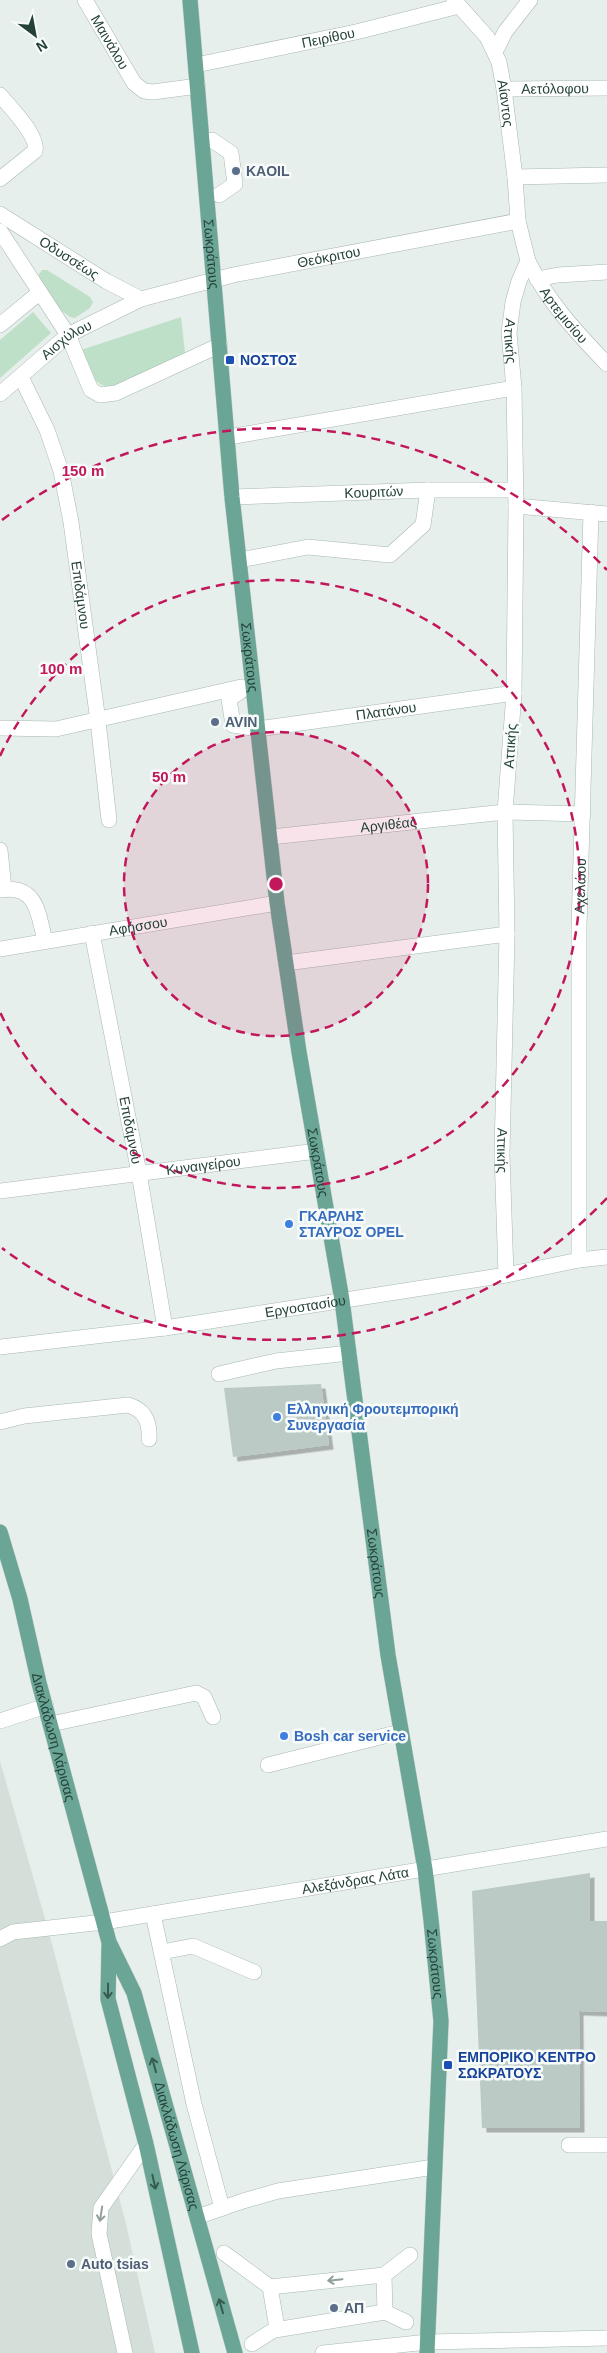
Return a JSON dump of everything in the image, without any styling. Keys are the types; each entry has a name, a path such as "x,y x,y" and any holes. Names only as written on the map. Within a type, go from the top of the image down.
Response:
{"main road":[{"name":"Σωκράτους","path":"190,0 229,437 232,497 240,560 246,689 258,729 277,903 342,1300 388,1655 425,1869 441,2021 428,2348"},
{"name":"Διακλάδωση Λάρισας","path":"0,1532 20,1599 46,1706 109,1942 134,1993 235,2353"},
{"name":"Διακλάδωση Λάρισας","path":"109,1942 108,1998 146,2144 192,2353"}],"street":[{"name":"Μαινάλου","path":"85,0 134,83 144,91 153,92 198,86"},
{"path":"495,52 505,32 530,0"},
{"name":"Πειρίθου","path":"196,65 356,32 456,3"},
{"name":"Αίαντoς","path":"456,3 487,37 495,52 504,89 515,177 518,221"},
{"name":"Αετόλοφου","path":"504,89 607,88"},
{"path":"0,95 37,145 36,151 0,179"},
{"path":"212,140 231,153 235,184 219,195"},
{"path":"515,177 607,175"},
{"name":"Οδυσσέως","path":"0,214 106,281 141,300"},
{"path":"518,221 528,261"},
{"name":"Θεόκριτου","path":"141,300 214,278 518,221"},
{"path":"0,232 68,335 91,390 100,395 116,393 220,345"},
{"name":"Αρτεμισίου","path":"528,261 536,279 557,309 607,364"},
{"name":"Αττικής","path":"506,1275 502,1154 507,934 505,812 514,693 516,506 514,388 509,333 515,295 528,261"},
{"path":"536,279 558,275 607,272"},
{"path":"0,326 39,293"},
{"name":"Αισχύλου","path":"0,394 46,352 68,335 141,300"},
{"name":"Επιδάμνου","path":"20,377 47,430 61,471 71,522 98,721 109,820"},
{"path":"229,437 514,388"},
{"path":"240,560 308,547 390,555 423,525 428,490"},
{"name":"Κουριτών","path":"232,497 428,490 516,490"},
{"path":"516,506 607,514"},
{"name":"Αχελώου","path":"579,1260 579,927 591,512"},
{"path":"0,728 39,730 98,721 142,709 246,689"},
{"name":"Πλατάνου","path":"246,689 229,699 233,725 258,729 514,693"},
{"name":"Αργιθέας","path":"271,837 505,812 583,814"},
{"path":"0,850 2,890 21,890 30,897 36,906 45,941"},
{"name":"Αφήσσου","path":"0,949 277,903"},
{"name":"Επιδάμνου","path":"92,934 139,1173 165,1328"},
{"path":"286,963 507,934"},
{"name":"Κυναιγείρου","path":"0,1191 317,1151"},
{"name":"Εργοστασίου","path":"0,1347 165,1328 506,1275 579,1260 607,1257"},
{"path":"219,1374 276,1361 349,1353"},
{"path":"0,1422 24,1416 128,1405 138,1408 145,1416 150,1425 148,1439"},
{"path":"51,1724 196,1694 204,1697 213,1717"},
{"path":"0,1721 46,1706"},
{"path":"268,1765 400,1732"},
{"name":"Αλεξάνδρας Λάτα","path":"0,1939 13,1932 104,1922 607,1839"},
{"path":"153,1914 194,2104 222,2208"},
{"path":"162,1952 193,1946 254,1972"},
{"path":"125,2353 99,2234 101,2208 146,2144"},
{"path":"569,2145 607,2145"},
{"path":"197,2218 222,2208 278,2191 434,2167"},
{"path":"224,2253 270,2287 384,2275 410,2255"},
{"path":"384,2275 385,2312"},
{"path":"270,2287 277,2328 274,2330"},
{"path":"252,2344 274,2330 385,2312 406,2322"},
{"path":"323,2353 607,2338"}],"shaded area":[{"path":"0,1761 48,1929 126,2224 155,2353 0,2353"}],"green space":[{"path":"42,270 47,270 90,297 93,302 90,308 75,318 70,317 53,301 40,281 38,276"},
{"path":"33,312 51,333 0,378 0,340"},
{"path":"181,317 185,353 115,386 101,385 92,376 81,350"}],"building":[{"name":"Ελληνική Φρουτεμπορική Συνεργασία","path":"321,1384 329,1445 233,1457 224,1388"},
{"path":"590,1873 590,1921 607,1921 607,2012 579,2011 580,2128 482,2128 472,1891"}],"place":[{"name":"KAOIL","path":"236,171"},
{"name":"ΝΟΣΤΟΣ","path":"230,360"},
{"name":"AVIN","path":"215,722"},
{"name":"ΓΚΑΡΛΗΣ ΣΤΑΥΡΟΣ OPEL","path":"289,1224"},
{"name":"Ελληνική Φρουτεμπορική Συνεργασία","path":"277,1417"},
{"name":"Bosh car service","path":"284,1736"},
{"name":"ΕΜΠΟΡΙΚΟ ΚΕΝΤΡΟ ΣΩΚΡΑΤΟΥΣ","path":"448,2065"},
{"name":"Auto tsias","path":"71,2264"},
{"name":"ΑΠ","path":"334,2308"}]}
